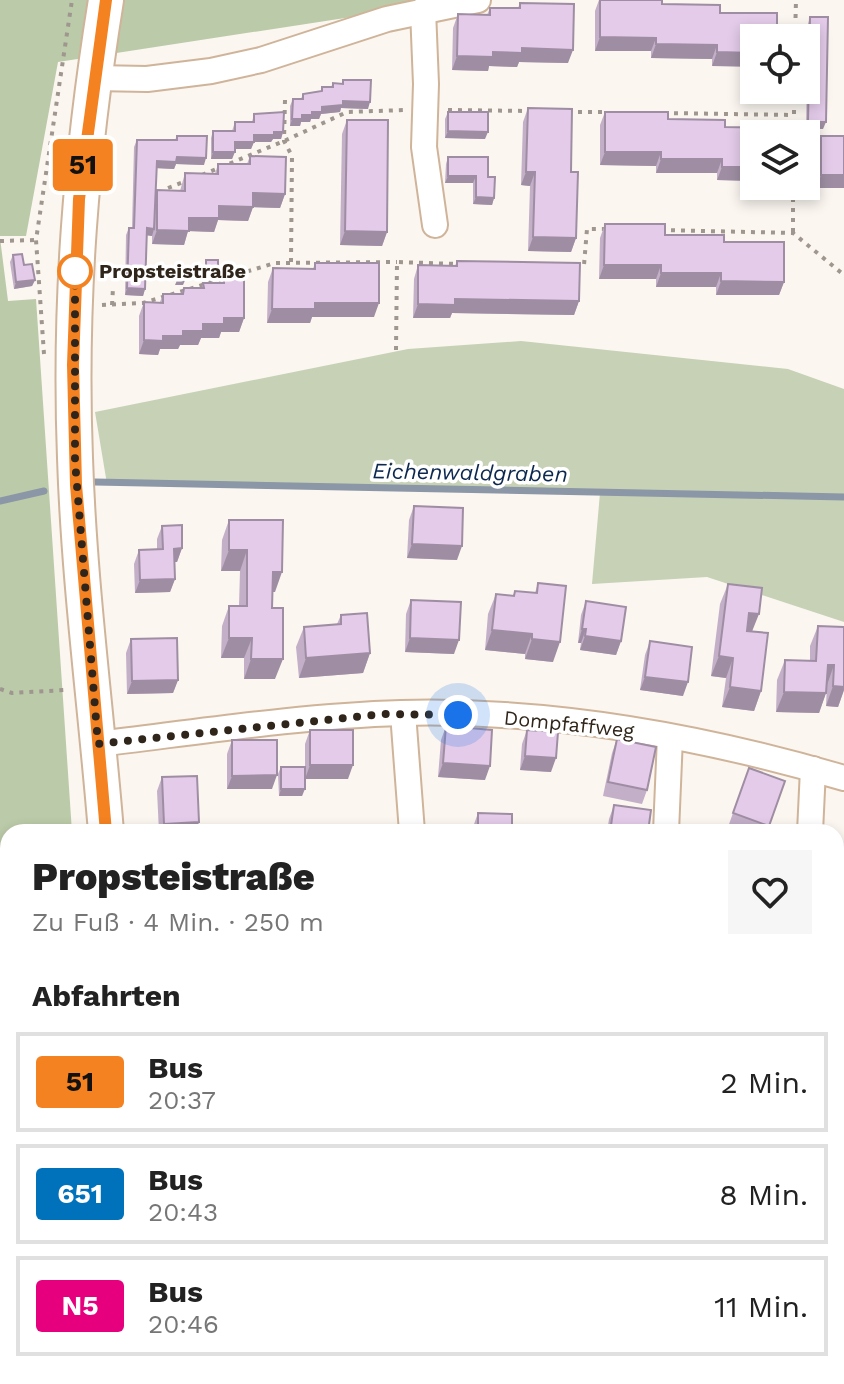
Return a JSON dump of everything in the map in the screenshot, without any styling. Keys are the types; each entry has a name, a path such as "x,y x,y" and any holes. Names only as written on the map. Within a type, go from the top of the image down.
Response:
{"main road":[{"path":"105,824 75,461 74,304 79,199 106,0"}],"street":[{"path":"94,78 147,79 233,67 423,10 478,0"},
{"path":"423,10 424,147 435,225"},
{"path":"403,713 411,824"},
{"name":"Dompfaffweg","path":"96,727 262,725 403,713 542,717 670,737 844,778"},
{"path":"666,824 670,737"},
{"path":"810,824 813,769"}],"path":[{"path":"0,241 36,240 72,0"},
{"path":"795,24 796,0"},
{"path":"285,100 284,141 292,156 291,262"},
{"path":"794,104 794,120"},
{"path":"168,188 347,112 533,111"},
{"path":"564,112 610,112"},
{"path":"656,113 794,115"},
{"path":"793,200 793,233"},
{"path":"569,265 584,265 587,229 618,229"},
{"path":"650,230 793,233 844,275"},
{"path":"396,350 397,262"},
{"path":"74,304 143,303 275,263 465,264"},
{"path":"112,305 113,288"},
{"path":"0,689 12,693 66,690 96,727"}],"green space":[{"path":"0,0 462,0 58,62 26,236 0,236"},
{"path":"0,238 8,301 36,299 71,824 0,824"},
{"path":"521,341 788,369 844,389 844,622 707,577 592,584 600,493 107,484 95,412 408,349"}],"building":[{"path":"600,0 662,0 662,4 720,5 720,13 777,13 777,24 740,24 740,53 717,52 717,45 656,44 656,38 600,37"},
{"path":"520,3 574,4 573,50 522,48 522,53 493,52 493,57 457,56 458,14 490,15 490,8 520,8"},
{"path":"810,17 828,17 826,122 808,120 808,104 820,104 820,24 810,24"},
{"path":"343,80 371,80 370,102 343,101 343,105 322,107 322,112 292,119 293,99 303,99 303,94 322,91 322,87 333,87 333,83 343,84"},
{"path":"528,108 572,109 571,172 578,172 576,238 533,237 535,172 526,172"},
{"path":"284,112 283,132 254,135 254,142 235,142 235,152 213,152 213,131 235,131 235,122 254,122 254,114"},
{"path":"448,112 488,112 488,132 448,131"},
{"path":"605,112 668,112 668,119 725,120 725,127 740,127 740,167 722,167 722,159 661,159 661,152 605,152"},
{"path":"347,120 388,120 387,232 345,231"},
{"path":"177,136 207,136 206,158 177,157 176,162 157,161 154,229 147,228 145,289 127,288 129,228 134,228 137,140 177,140"},
{"path":"821,136 844,136 844,175 821,175"},
{"path":"250,156 286,157 285,194 253,193 253,207 219,206 219,218 189,218 189,231 157,230 157,190 185,191 185,173 218,174 218,164 250,164"},
{"path":"448,157 488,157 488,177 495,177 494,198 476,197 476,176 448,176"},
{"path":"605,224 665,224 665,235 724,235 724,242 784,242 784,282 721,281 721,273 661,273 661,265 604,265"},
{"path":"22,254 24,265 32,264 35,280 16,282 13,255"},
{"path":"206,260 218,260 218,270 206,270"},
{"path":"457,261 580,263 579,301 455,299 455,305 418,304 418,265 457,266"},
{"path":"315,263 379,263 379,303 315,303 315,309 272,309 273,268 315,269"},
{"path":"178,268 186,268 186,278 178,278"},
{"path":"224,278 244,278 244,318 224,318 224,324 203,324 203,331 183,331 183,336 163,336 163,341 144,340 144,302 163,303 163,294 183,294 184,288 204,288 203,283 224,283"},
{"path":"414,506 463,508 462,546 412,544"},
{"path":"229,520 283,520 282,572 273,572 272,608 283,608 283,659 251,659 252,638 229,638 229,606 247,606 247,550 229,550"},
{"path":"182,525 182,548 174,549 175,579 140,580 139,550 163,549 162,526"},
{"path":"538,583 566,586 560,642 532,639 532,634 492,630 496,594 514,596 515,591 537,593"},
{"path":"728,584 762,588 759,614 749,613 747,631 768,633 761,691 730,687 733,658 719,656"},
{"path":"411,600 461,602 459,640 410,638"},
{"path":"586,601 626,607 621,641 585,636 586,629 582,629"},
{"path":"367,613 370,653 306,658 304,627 341,624 341,615"},
{"path":"818,626 844,627 844,687 833,686 834,665 828,665 826,693 784,692 785,660 816,661"},
{"path":"177,638 178,680 132,681 131,639"},
{"path":"650,641 692,647 688,682 645,677"},
{"path":"446,726 492,730 490,766 443,763"},
{"path":"310,730 353,730 353,765 310,765"},
{"path":"527,730 558,732 556,758 525,756"},
{"path":"617,739 656,747 647,790 608,782"},
{"path":"232,740 277,740 277,775 232,776"},
{"path":"281,767 305,767 305,789 281,789"},
{"path":"749,768 785,781 770,824 733,813"},
{"path":"197,776 199,822 164,824 162,777"},
{"path":"614,805 651,810 649,824 611,824"},
{"path":"478,813 512,814 512,824 478,824"}],"waterway":[{"name":"Eichenwaldgraben","path":"95,482 844,497"},
{"name":"Eichenwaldgraben","path":"0,501 44,491"}],"bus line":[{"name":"51","path":"105,824 76,485 73,365 79,199 106,0"}],"place":[{"name":"Propsteistraße","path":"75,271"}],"route":[{"path":"75,271 75,461 98,744 383,714 458,715"}]}
